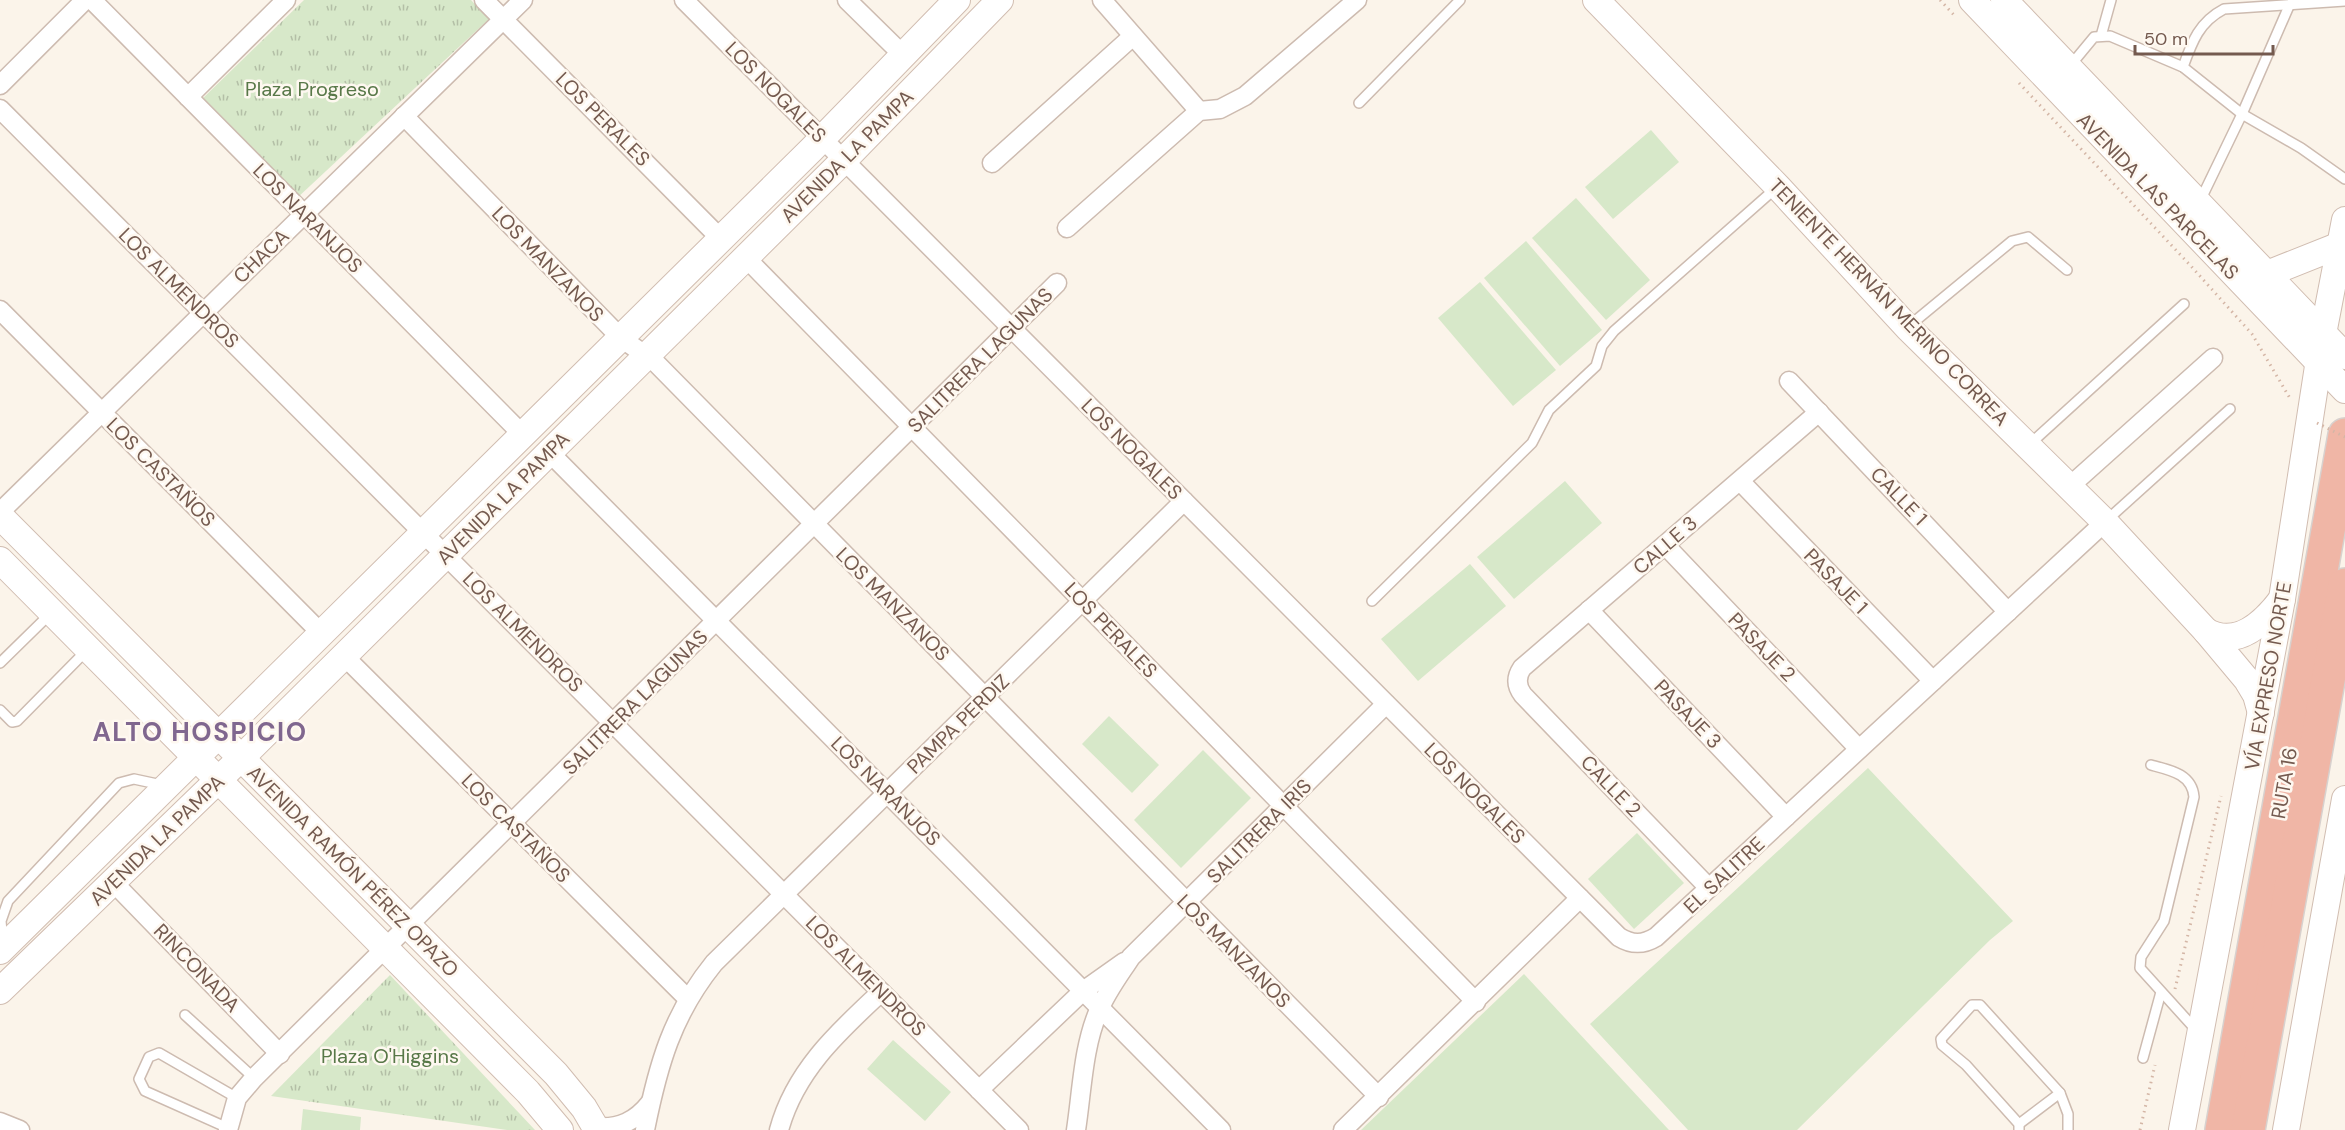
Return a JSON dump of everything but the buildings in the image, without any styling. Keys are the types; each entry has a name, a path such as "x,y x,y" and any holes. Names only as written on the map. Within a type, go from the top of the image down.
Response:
{"highway":[{"name":"RUTA 16","path":"2222,1130 2329,428"},
{"name":"RUTA 16","path":"2248,1130 2345,585"}],"street":[{"path":"0,85 85,0"},
{"name":"LOS NARANJOS","path":"92,0 523,435"},
{"path":"188,97 286,0"},
{"name":"LOS PERALES","path":"484,0 721,238"},
{"name":"CHACA","path":"0,514 523,0"},
{"name":"LOS NOGALES","path":"684,0 1580,898"},
{"path":"847,0 903,55"},
{"name":"AVENIDA LA PAMPA","path":"2,950 822,139 957,0"},
{"name":"AVENIDA LA PAMPA","path":"3,983 113,882 344,657 844,160 1000,0"},
{"path":"1102,0 1199,111"},
{"path":"1066,228 1199,111 1220,109 1245,96 1357,0"},
{"name":"TENIENTE HERNÁN MERINO CORREA","path":"1596,0 1778,187 1908,328 2105,522 2206,631 2247,680 2256,694 2261,713"},
{"name":"AVENIDA LAS PARCELAS","path":"2004,0 2267,274 2333,361"},
{"name":"AVENIDA LAS PARCELAS","path":"1964,9 2333,361"},
{"path":"992,163 1133,36"},
{"name":"LOS ALMENDROS","path":"0,109 1019,1130"},
{"name":"LOS MANZANOS","path":"404,116 621,338 648,355 1379,1097"},
{"path":"2267,274 2343,232"},
{"name":"VÍA EXPRESO NORTE","path":"2182,1130 2282,599 2329,428 2343,232"},
{"name":"LOS PERALES","path":"746,258 1476,1002"},
{"name":"SALITRERA LAGUNAS","path":"228,1129 237,1098 254,1078 1057,283"},
{"name":"LOS CASTAÑOS","path":"0,310 322,634"},
{"path":"2070,486 2213,358"},
{"name":"CALLE 1","path":"1789,381 2008,612"},
{"name":"CALLE 3","path":"1517,681 1522,668 1819,412"},
{"name":"LOS NARANJOS","path":"549,452 1221,1130"},
{"name":"PASAJE 1","path":"1740,481 1933,681"},
{"name":"PAMPA PERDIZ","path":"645,1130 664,1050 688,999 714,963 1184,501"},
{"name":"AVENIDA RAMÓN PÉREZ OPAZO","path":"0,514 218,737 556,1074 578,1099 597,1128"},
{"name":"EL SALITRE","path":"1580,898 1619,937 1630,943 1644,944 1656,937 2105,522"},
{"name":"PASAJE 2","path":"1665,545 1859,749"},
{"name":"AVENIDA RAMÓN PÉREZ OPAZO","path":"0,560 528,1092 560,1130"},
{"path":"2206,631 2227,638 2245,634 2265,620 2282,599"},
{"name":"PASAJE 3","path":"1589,610 1786,817"},
{"name":"LOS CASTAÑOS","path":"344,657 688,999"},
{"name":"CALLE 2","path":"1517,681 1523,695 1709,888"},
{"name":"SALITRERA IRIS","path":"979,1090 1083,991 1131,957 1386,704"},
{"path":"2286,1130 2340,854 2345,800"},
{"name":"RINCONADA","path":"113,882 280,1054"},
{"path":"1343,1130 1580,898"},
{"name":"SALITRERA IRIS","path":"1076,1130 1087,1050 1100,1007 1131,957"},
{"path":"779,1130 790,1099 814,1059 881,992"},
{"path":"597,1128 614,1127 631,1121 650,1103"},
{"path":"0,1122 20,1130"}],"lane":[{"path":"1359,104 1460,0"},
{"path":"2101,36 2111,0"},
{"path":"2183,68 2198,30 2225,5 2345,1"},
{"path":"2199,203 2242,114 2291,3"},
{"path":"2068,68 2088,42 2101,36 2110,36 2183,68 2242,114 2301,148 2345,179"},
{"path":"1372,601 1532,442 1549,410 1596,366 1602,346 1614,331 1778,187"},
{"path":"1908,328 2012,241 2020,237 2028,237 2067,270"},
{"path":"2028,445 2184,304"},
{"path":"2105,522 2230,409"},
{"path":"0,663 38,623 52,613"},
{"path":"0,710 12,722 18,721 88,649"},
{"path":"2151,765 2186,777 2192,786 2194,797 2164,921 2141,957 2140,968 2200,1035"},
{"path":"2,950 1,921 8,901 119,783 134,779 167,787"},
{"path":"2143,1058 2161,992"},
{"path":"2060,1093 2019,1127 1966,1065 1942,1045 1941,1039 1972,1005 1980,1005 2060,1093 2068,1114 2068,1130"},
{"path":"186,1015 254,1078"},
{"path":"228,1129 145,1091 139,1079 149,1057 159,1053 237,1098"}],"path":[{"path":"1940,0 1964,9"},
{"path":"2013,77 2252,334 2288,398 2329,428"},
{"path":"2171,1003 2223,785"},
{"path":"2140,1130 2156,1060"}],"green space":[{"name":"Plaza Progreso","path":"304,0 471,0 489,19 296,199 200,101"},
{"path":"1651,130 1679,162 1613,219 1585,187"},
{"path":"1576,198 1650,280 1606,320 1532,238"},
{"path":"1526,241 1602,330 1560,366 1484,278"},
{"path":"1480,282 1556,370 1513,406 1438,318"},
{"path":"1565,481 1602,523 1514,599 1477,557"},
{"path":"1470,564 1506,606 1418,681 1381,639"},
{"path":"1109,716 1159,765 1132,793 1082,744"},
{"path":"1203,750 1251,798 1181,868 1134,820"},
{"path":"1868,768 2013,921 1990,940 1797,1130 1688,1130 1590,1024"},
{"path":"1637,833 1684,883 1634,929 1588,879"},
{"path":"1524,974 1669,1130 1361,1130"},
{"name":"Plaza O'Higgins","path":"390,975 535,1130 507,1130 271,1096"},
{"path":"893,1040 951,1092 925,1121 867,1069"},
{"path":"303,1109 361,1117 360,1130 301,1130"}],"district":[{"name":"ALTO HOSPICIO","path":"200,732"}]}
